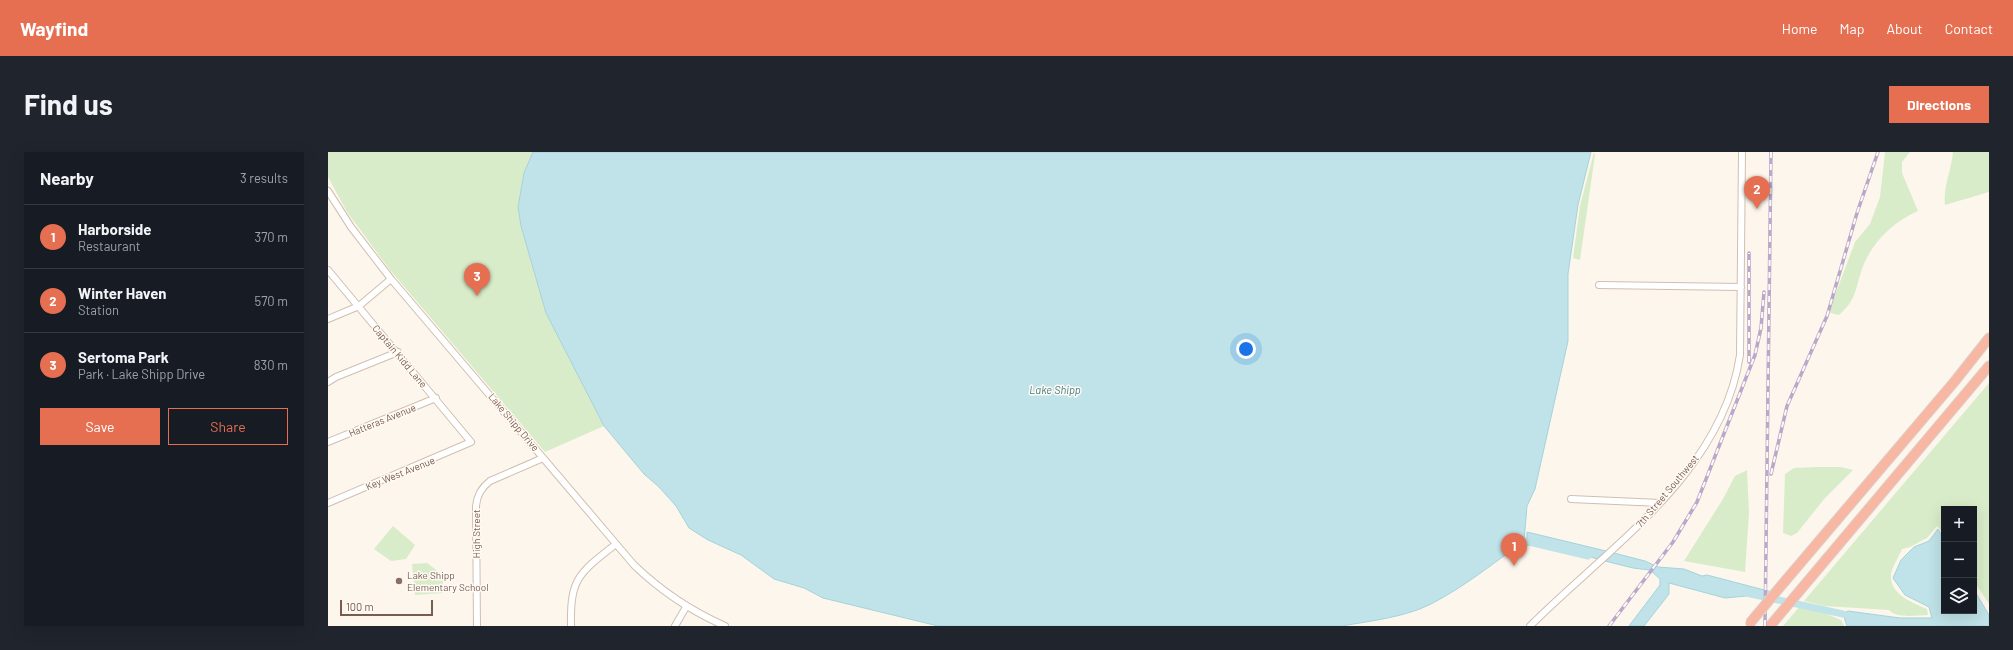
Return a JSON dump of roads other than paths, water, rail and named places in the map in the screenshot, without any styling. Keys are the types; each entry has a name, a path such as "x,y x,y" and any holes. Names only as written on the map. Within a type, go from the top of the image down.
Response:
{"highway":[{"path":"1749,625 1955,381 1989,338"},
{"path":"1770,626 1989,366"}],"street":[{"name":"7th Street Southwest","path":"1530,626 1621,543 1660,503 1690,466 1709,438 1729,398 1736,378 1740,355 1742,152"},
{"name":"Lake Shipp Drive","path":"328,191 351,227 391,279 616,544 649,579 686,607 725,626"},
{"name":"Captain Kidd Lane","path":"328,270 472,442"},
{"path":"328,319 359,306 391,279"},
{"path":"1599,285 1741,287"},
{"path":"328,382 336,377 398,352"},
{"name":"Hatteras Avenue","path":"328,442 436,398"},
{"name":"Key West Avenue","path":"328,503 472,442"},
{"name":"High Street","path":"477,626 477,497 483,486 490,481 543,458"},
{"path":"1571,499 1660,503"},
{"path":"571,626 571,597 578,578 600,556 616,544"},
{"path":"675,626 686,607"}],"water":[{"name":"Lake Shipp","path":"533,152 1591,152 1578,205 1568,274 1568,341 1535,489 1527,506 1524,541 1467,582 1431,604 1399,615 1342,626 938,626 823,598 804,588 774,579 741,555 708,540 689,528 676,506 659,487 644,474 604,426 546,313 521,226 518,207 524,173"},
{"path":"1938,529 1941,534 1941,614 1977,614 1977,595 1989,615 1989,626 1847,626 1843,614 1848,611 1900,618 1932,618 1929,607 1905,595 1893,578 1901,560 1914,547 1929,541"},
{"path":"1527,532 1606,551 1597,559 1577,552 1547,546 1523,545 1527,542"},
{"path":"1614,553 1645,561 1658,567 1684,569 1702,576 1707,575 1772,592 1768,597 1757,595 1725,598 1669,583 1669,594 1644,626 1629,626 1660,585 1660,579 1650,570 1633,568 1605,561"}],"waterway":[{"path":"1524,541 1588,556"},
{"path":"1746,593 1843,614"}],"railway":[{"path":"1765,626 1771,152"},
{"path":"1771,474 1787,406 1827,316 1857,213 1878,152"},
{"path":"1749,253 1749,362"},
{"path":"1609,626 1673,542 1697,502 1755,355 1761,328 1764,292"}],"place":[{"name":"Winter Haven","path":"1757,209"},
{"name":"Sertoma Park","path":"477,296"},
{"name":"Harborside","path":"1514,566"},
{"name":"Lake Shipp Elementary School","path":"399,581"}]}
